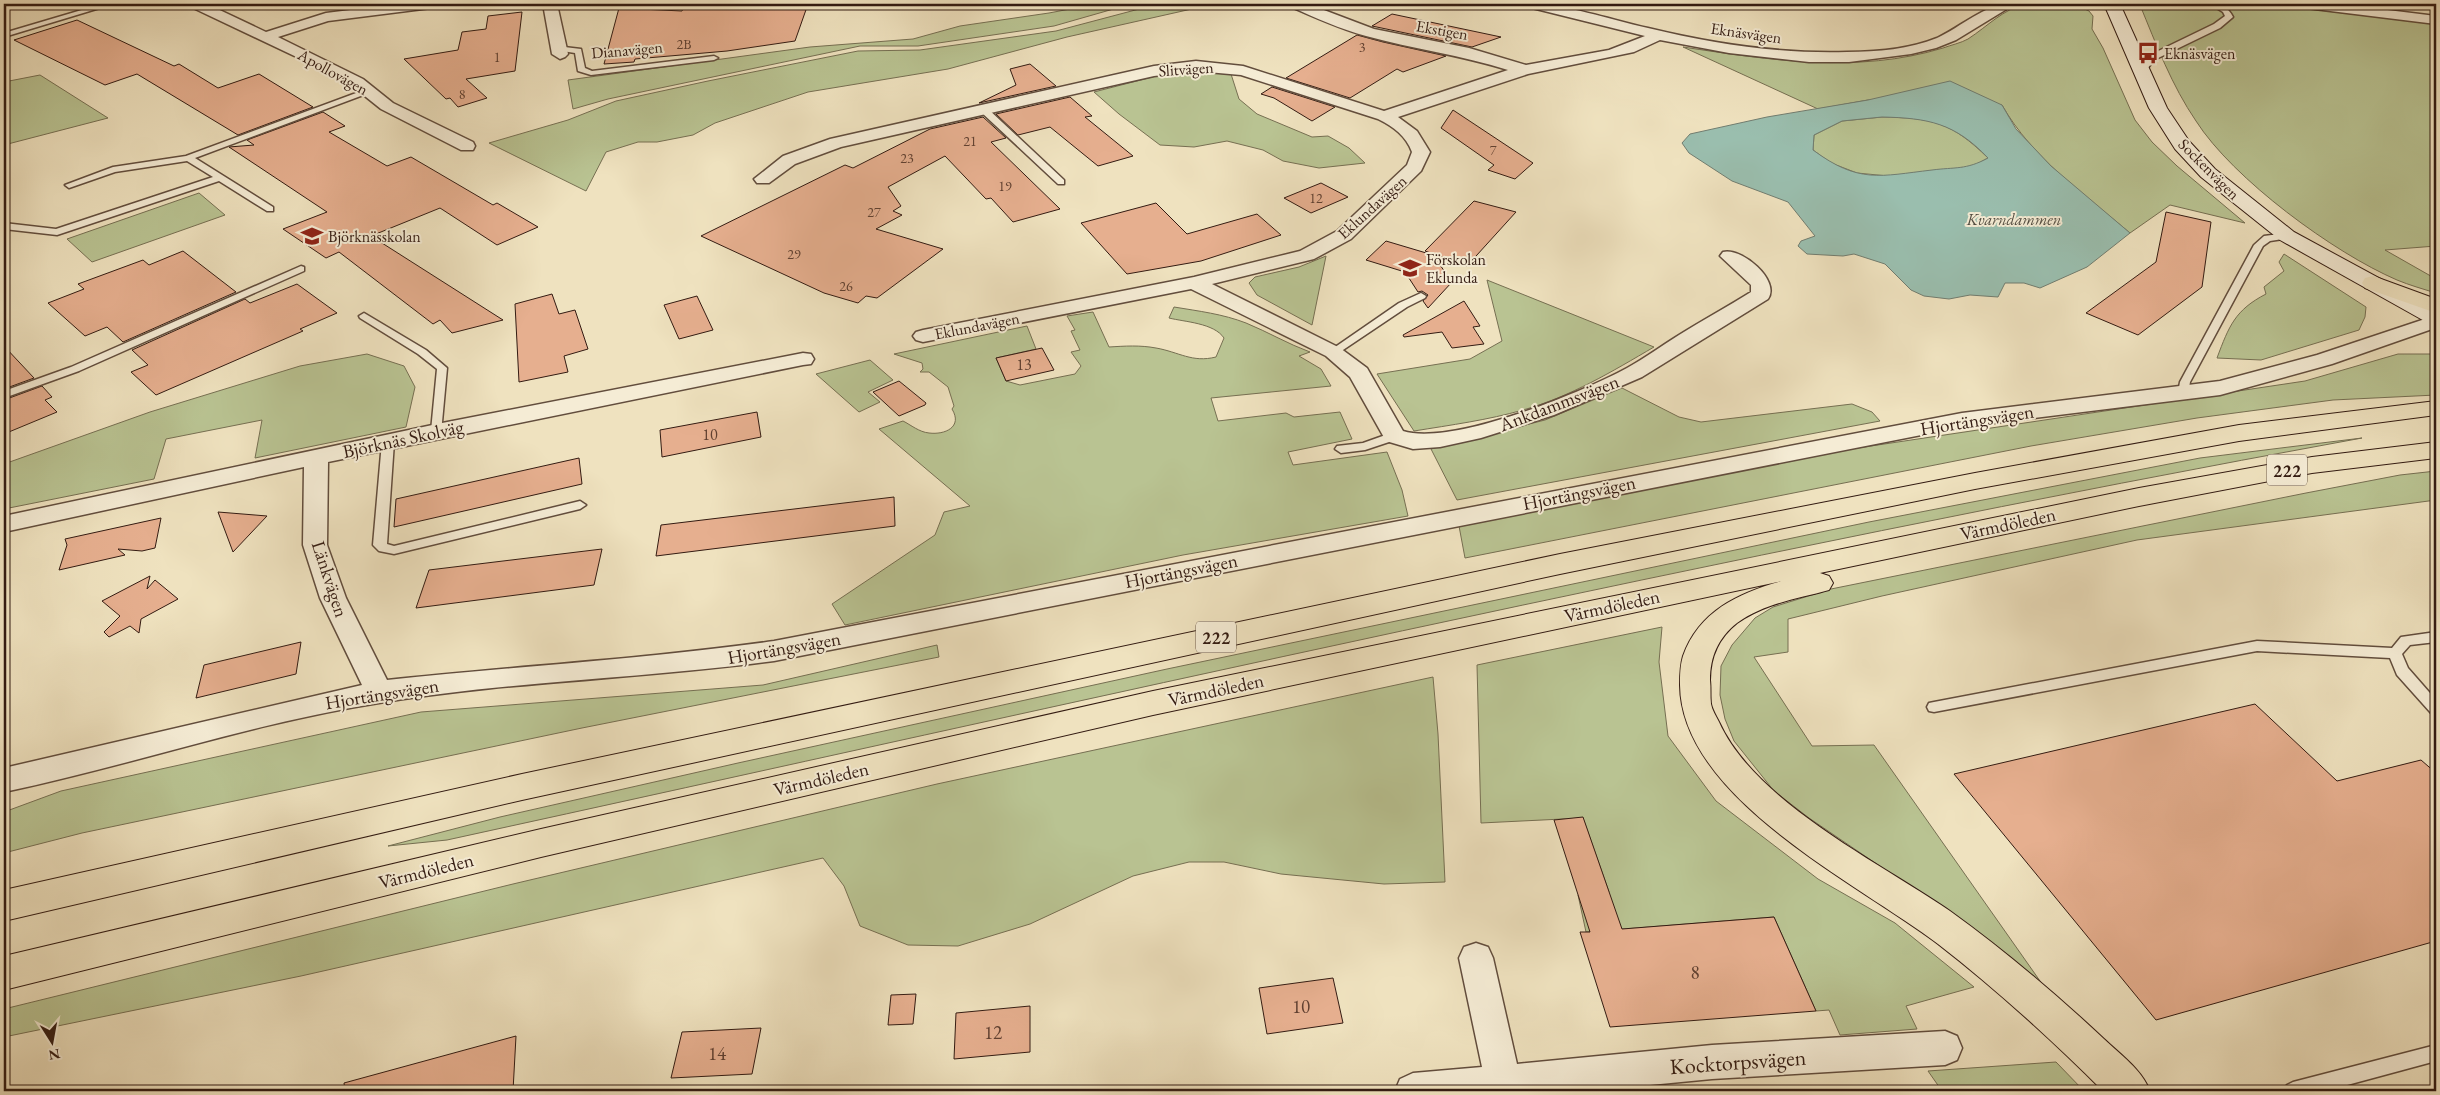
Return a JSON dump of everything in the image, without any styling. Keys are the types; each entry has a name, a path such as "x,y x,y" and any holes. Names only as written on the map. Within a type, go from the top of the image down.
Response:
{"highway":[{"name":"222","path":"4,906 532,784 1560,564 1975,481 2220,436 2436,408"},
{"name":"Värmdöleden","path":"4,973 531,846 1153,703 2139,497 2312,465 2436,450"},
{"path":"2130,1091 2043,1008 1937,923 1810,837 1762,801 1725,761 1711,738 1694,698 1693,677 1697,658 1706,638 1732,612 1756,599 1785,590 2108,519 2139,497"}],"street":[{"path":"265,37 326,17 431,4"},
{"name":"Dianavägen","path":"550,4 560,51"},
{"name":"Ekstigen","path":"1296,4 1348,26 1371,33 1469,53 1525,70"},
{"name":"Eknäsvägen","path":"1533,4 1657,35 1720,48 1776,56 1830,57 1877,55 1916,49 1943,41 2008,4"},
{"name":"Sockenvägen","path":"2112,4 2158,108 2182,145 2236,197 2287,236 2312,258 2348,281 2432,318"},
{"path":"2306,4 2436,20"},
{"name":"Apollovägen","path":"204,5 265,37 331,68 370,91 387,106 467,146"},
{"path":"1384,116 1525,70 1629,50 1648,42 1657,35"},
{"name":"Slitvägen","path":"762,179 789,160 836,143 1154,71 1196,66 1243,71 1384,116"},
{"name":"Eklundavägen","path":"923,336 1194,284 1287,261 1322,248 1344,235 1415,168 1422,152 1415,138 1398,122 1384,116"},
{"name":"Sockenvägen","path":"2287,236 2432,318"},
{"name":"Ankdammsvägen","path":"1394,436 1404,442 1422,443 1498,427 1534,416 1629,376 1761,295 1761,284 1749,270 1730,256"},
{"path":"1194,284 1333,352 1359,373 1394,436"},
{"name":"Hjortängsvägen","path":"4,780 315,705 379,692 482,680 709,660 774,651 1962,420 2182,393 2252,381 2357,348 2432,318"},
{"name":"Björknäs Skolväg","path":"4,524 437,431 803,359"},
{"name":"Länkvägen","path":"316,458 316,545 333,598 379,692"},
{"path":"1476,958 1504,1087"},
{"name":"Kocktorpsvägen","path":"1412,1091 1504,1087 1712,1062 1945,1048"}],"lane":[{"path":"4,35 109,4"},
{"path":"2141,71 2151,58 2217,26 2229,16 2229,13 2212,4"},
{"name":"Dianavägen","path":"560,51 578,51 581,69 591,73 714,58"},
{"path":"69,185 113,170 188,158 370,91"},
{"path":"984,110 1061,182"},
{"path":"188,158 270,209"},
{"path":"4,226 57,232 219,178"},
{"path":"2182,393 2185,382 2259,245 2267,238 2287,236"},
{"path":"4,395 75,369 301,268"},
{"path":"1333,352 1403,305 1421,296"},
{"path":"364,316 422,352 442,368 437,431"},
{"path":"1341,449 1365,446 1394,436"},
{"path":"388,442 379,545 383,548 394,550 580,505"},
{"path":"2395,653 2406,640 2436,636"},
{"path":"1934,707 2257,646 2395,653"},
{"path":"2395,653 2402,671 2436,709"},
{"path":"2293,1091 2436,1053"}],"shaded area":[{"path":"1096,4 1131,4 1054,26 918,46 860,46 608,99 573,109 568,80 810,47 913,39 960,26"},
{"path":"1158,4 1214,4 1067,37 948,69 808,92 715,123 693,135 657,142 638,142 606,152 586,191 489,143 568,120 616,101 708,81 858,51 920,50 1056,31"},
{"path":"2026,4 2074,4 2089,11 2093,16 2092,29 2103,48 2135,120 2152,142 2177,166 2245,223 2170,205 2130,233 2044,159 2014,124 2002,105 1868,100 1818,109 1683,47 1781,60 1846,63 1879,61 1911,56 1962,42 2003,14"},
{"path":"2140,5 2275,5 2436,24 2436,246 2385,250 2436,279 2436,293 2397,280 2344,252 2287,212 2234,167 2196,121 2179,94"},
{"path":"1195,71 1231,74 1239,99 1257,114 1312,137 1328,136 1349,148 1365,163 1319,168 1283,161 1263,150 1227,141 1194,147 1160,145 1119,114 1094,92 1160,75"},
{"path":"40,75 108,118 4,145 4,82"},
{"path":"1882,117 1915,119 1940,124 1952,129 1988,158 1971,167 1888,176 1857,173 1831,163 1813,150 1814,135 1842,121"},
{"path":"199,193 225,215 92,262 67,239"},
{"path":"2284,254 2366,307 2365,317 2359,330 2261,360 2217,358 2234,320 2247,306 2266,294 2264,287 2284,271 2279,262"},
{"path":"1326,256 1312,325 1257,295 1249,283 1255,277 1299,267"},
{"path":"1487,280 1654,347 1591,383 1540,405 1496,417 1414,431 1377,374 1470,359 1502,341"},
{"path":"1174,307 1228,317 1310,352 1299,356 1321,369 1331,386 1211,398 1218,421 1286,413 1294,417 1340,412 1352,439 1288,452 1293,465 1387,452 1402,490 1408,516 1183,555 845,625 832,604 935,535 944,512 970,506 879,429 903,421 922,431 941,433 951,428 955,421 952,409 954,406 948,387 929,372 920,372 923,369 922,363 894,354 1027,326 1036,349 996,358 1006,381 1020,385 1075,374 1081,366 1071,352 1080,350 1071,331 1075,330 1067,316 1093,312 1109,347 1144,346 1193,358 1216,357 1224,338 1206,326 1169,318"},
{"path":"367,354 404,366 415,387 406,427 255,458 262,420 166,439 154,479 4,509 4,464 150,412 300,366"},
{"path":"2398,354 2436,354 2436,395 2333,400 2197,418 2031,446 1465,558 1459,526 1831,452 2305,381"},
{"path":"870,360 893,380 868,392 880,402 859,412 816,374"},
{"path":"1622,388 1679,417 1701,422 1852,404 1872,412 1880,421 1457,500 1431,449 1545,420"},
{"path":"2362,438 2122,483 1642,580 447,840 388,846 500,817 1167,669 1869,522 2200,458"},
{"path":"2436,471 2436,500 2137,540 1882,596 1788,619 1788,652 1754,657 1812,746 1874,745 2059,1008 1934,903 1809,818 1774,791 1734,741 1725,719 1720,695 1721,666 1732,645 1755,618 1773,607 1831,589 2306,493 2400,475"},
{"path":"1662,627 1659,662 1668,736 1716,801 1818,879 1895,923 1974,987 1906,1006 1917,1029 1840,1035 1829,1010 1816,1011 1774,917 1586,932 1578,895 1609,892 1583,818 1481,823 1477,665"},
{"path":"937,645 939,657 582,728 82,833 4,853 4,812 61,791 421,712 763,685"},
{"path":"1433,677 1438,734 1445,882 1384,884 1281,874 1224,862 1189,862 1133,876 1030,924 958,946 908,945 860,926 844,886 823,858 301,976 4,1037 4,1009 513,884 937,784"},
{"path":"2056,1062 2084,1091 1942,1091 1928,1071"}],"water":[{"name":"Kvarndammen","path":"1950,81 2002,105 2016,129 2051,166 2130,233 2087,267 2040,288 2024,283 2005,283 1998,297 1970,295 1949,299 1924,296 1911,290 1885,264 1854,254 1843,256 1807,254 1798,246 1801,241 1815,236 1788,202 1732,181 1689,153 1682,143 1690,134 1767,117 1868,100","holes":["1882,117 1927,121 1952,130 1976,146 1988,158 1973,165 1960,167 1870,175 1844,168 1813,150 1814,135 1842,121"]}],"building":[{"path":"685,4 808,4 795,41 727,51 635,59 634,62 604,64 619,8 682,11"},
{"path":"522,12 515,71 466,79 487,98 458,107 450,98 446,99 404,59 458,50 462,32 486,29 488,16"},
{"path":"1392,14 1501,37 1472,47 1372,26"},
{"path":"77,20 174,66 179,64 218,88 259,74 313,107 238,135 137,74 105,85 14,40"},
{"path":"1357,35 1446,56 1403,72 1397,69 1350,98 1286,78"},
{"path":"1030,64 1056,86 979,103 1016,85 1010,69"},
{"path":"1272,87 1335,107 1312,121 1274,98 1261,94"},
{"path":"1070,97 1092,116 1085,117 1133,156 1098,166 1050,127 1018,135 996,114"},
{"path":"1453,110 1533,163 1515,179 1488,170 1494,165 1441,128"},
{"path":"323,112 345,126 329,132 387,166 411,157 493,205 497,203 538,227 497,245 440,208 371,236 503,320 452,333 440,320 433,324 339,252 326,258 283,229 327,212 229,147 254,145 247,140"},
{"path":"983,117 1006,138 991,142 1060,209 1013,222 991,198 986,199 945,156 888,187 901,206 893,211 902,215 876,229 943,249 877,298 866,296 858,303 824,293 701,236 845,165 853,168 930,129"},
{"path":"1321,183 1348,197 1311,213 1284,198"},
{"path":"1474,201 1516,212 1467,266 1425,251"},
{"path":"1156,203 1187,234 1257,214 1281,235 1201,261 1127,274 1081,223"},
{"path":"2166,212 2211,222 2202,287 2138,335 2086,313 2156,262"},
{"path":"1386,241 1433,255 1452,282 1428,308 1423,301 1428,295 1422,291 1418,292 1405,272 1366,260"},
{"path":"183,251 236,292 123,342 107,327 85,336 48,303 84,289 78,284 143,260 149,265"},
{"path":"297,284 337,313 300,329 303,331 156,395 131,372 148,365 132,350 245,299 250,303"},
{"path":"552,294 559,314 575,310 588,349 564,356 568,372 519,382 515,304"},
{"path":"697,296 713,330 679,339 664,305"},
{"path":"1464,301 1480,326 1473,327 1484,344 1452,348 1442,332 1404,337 1403,335"},
{"path":"4,346 34,378 4,389"},
{"path":"1042,348 1054,370 1006,381 996,358"},
{"path":"899,381 926,403 925,405 899,416 873,392"},
{"path":"42,386 52,397 45,400 57,412 4,434 4,400"},
{"path":"757,412 761,437 662,457 660,430"},
{"path":"579,458 582,484 394,527 396,499"},
{"path":"894,497 895,526 656,556 661,525"},
{"path":"218,512 267,516 233,552"},
{"path":"161,518 155,548 142,551 118,549 125,555 59,570 67,545 65,539"},
{"path":"602,549 594,585 416,608 429,570"},
{"path":"150,576 147,589 155,580 178,599 141,619 139,633 130,626 109,637 104,632 120,616 102,601"},
{"path":"301,642 296,674 196,698 204,665"},
{"path":"2255,704 2337,781 2421,760 2436,773 2436,941 2156,1020 1954,774"},
{"path":"1583,817 1622,929 1774,917 1816,1011 1610,1027 1580,932 1590,932 1554,820"},
{"path":"1333,978 1343,1023 1267,1034 1259,988"},
{"path":"916,994 913,1024 888,1025 891,995"},
{"path":"1030,1006 1030,1052 954,1059 956,1013"},
{"path":"761,1028 752,1074 671,1078 682,1032"},
{"path":"516,1036 513,1091 345,1091 344,1083"}],"place":[{"name":"Eknäsvägen","path":"2148,53"},
{"name":"Björknässkolan","path":"312,236"},
{"name":"Förskolan Eklunda","path":"1410,268"}]}
